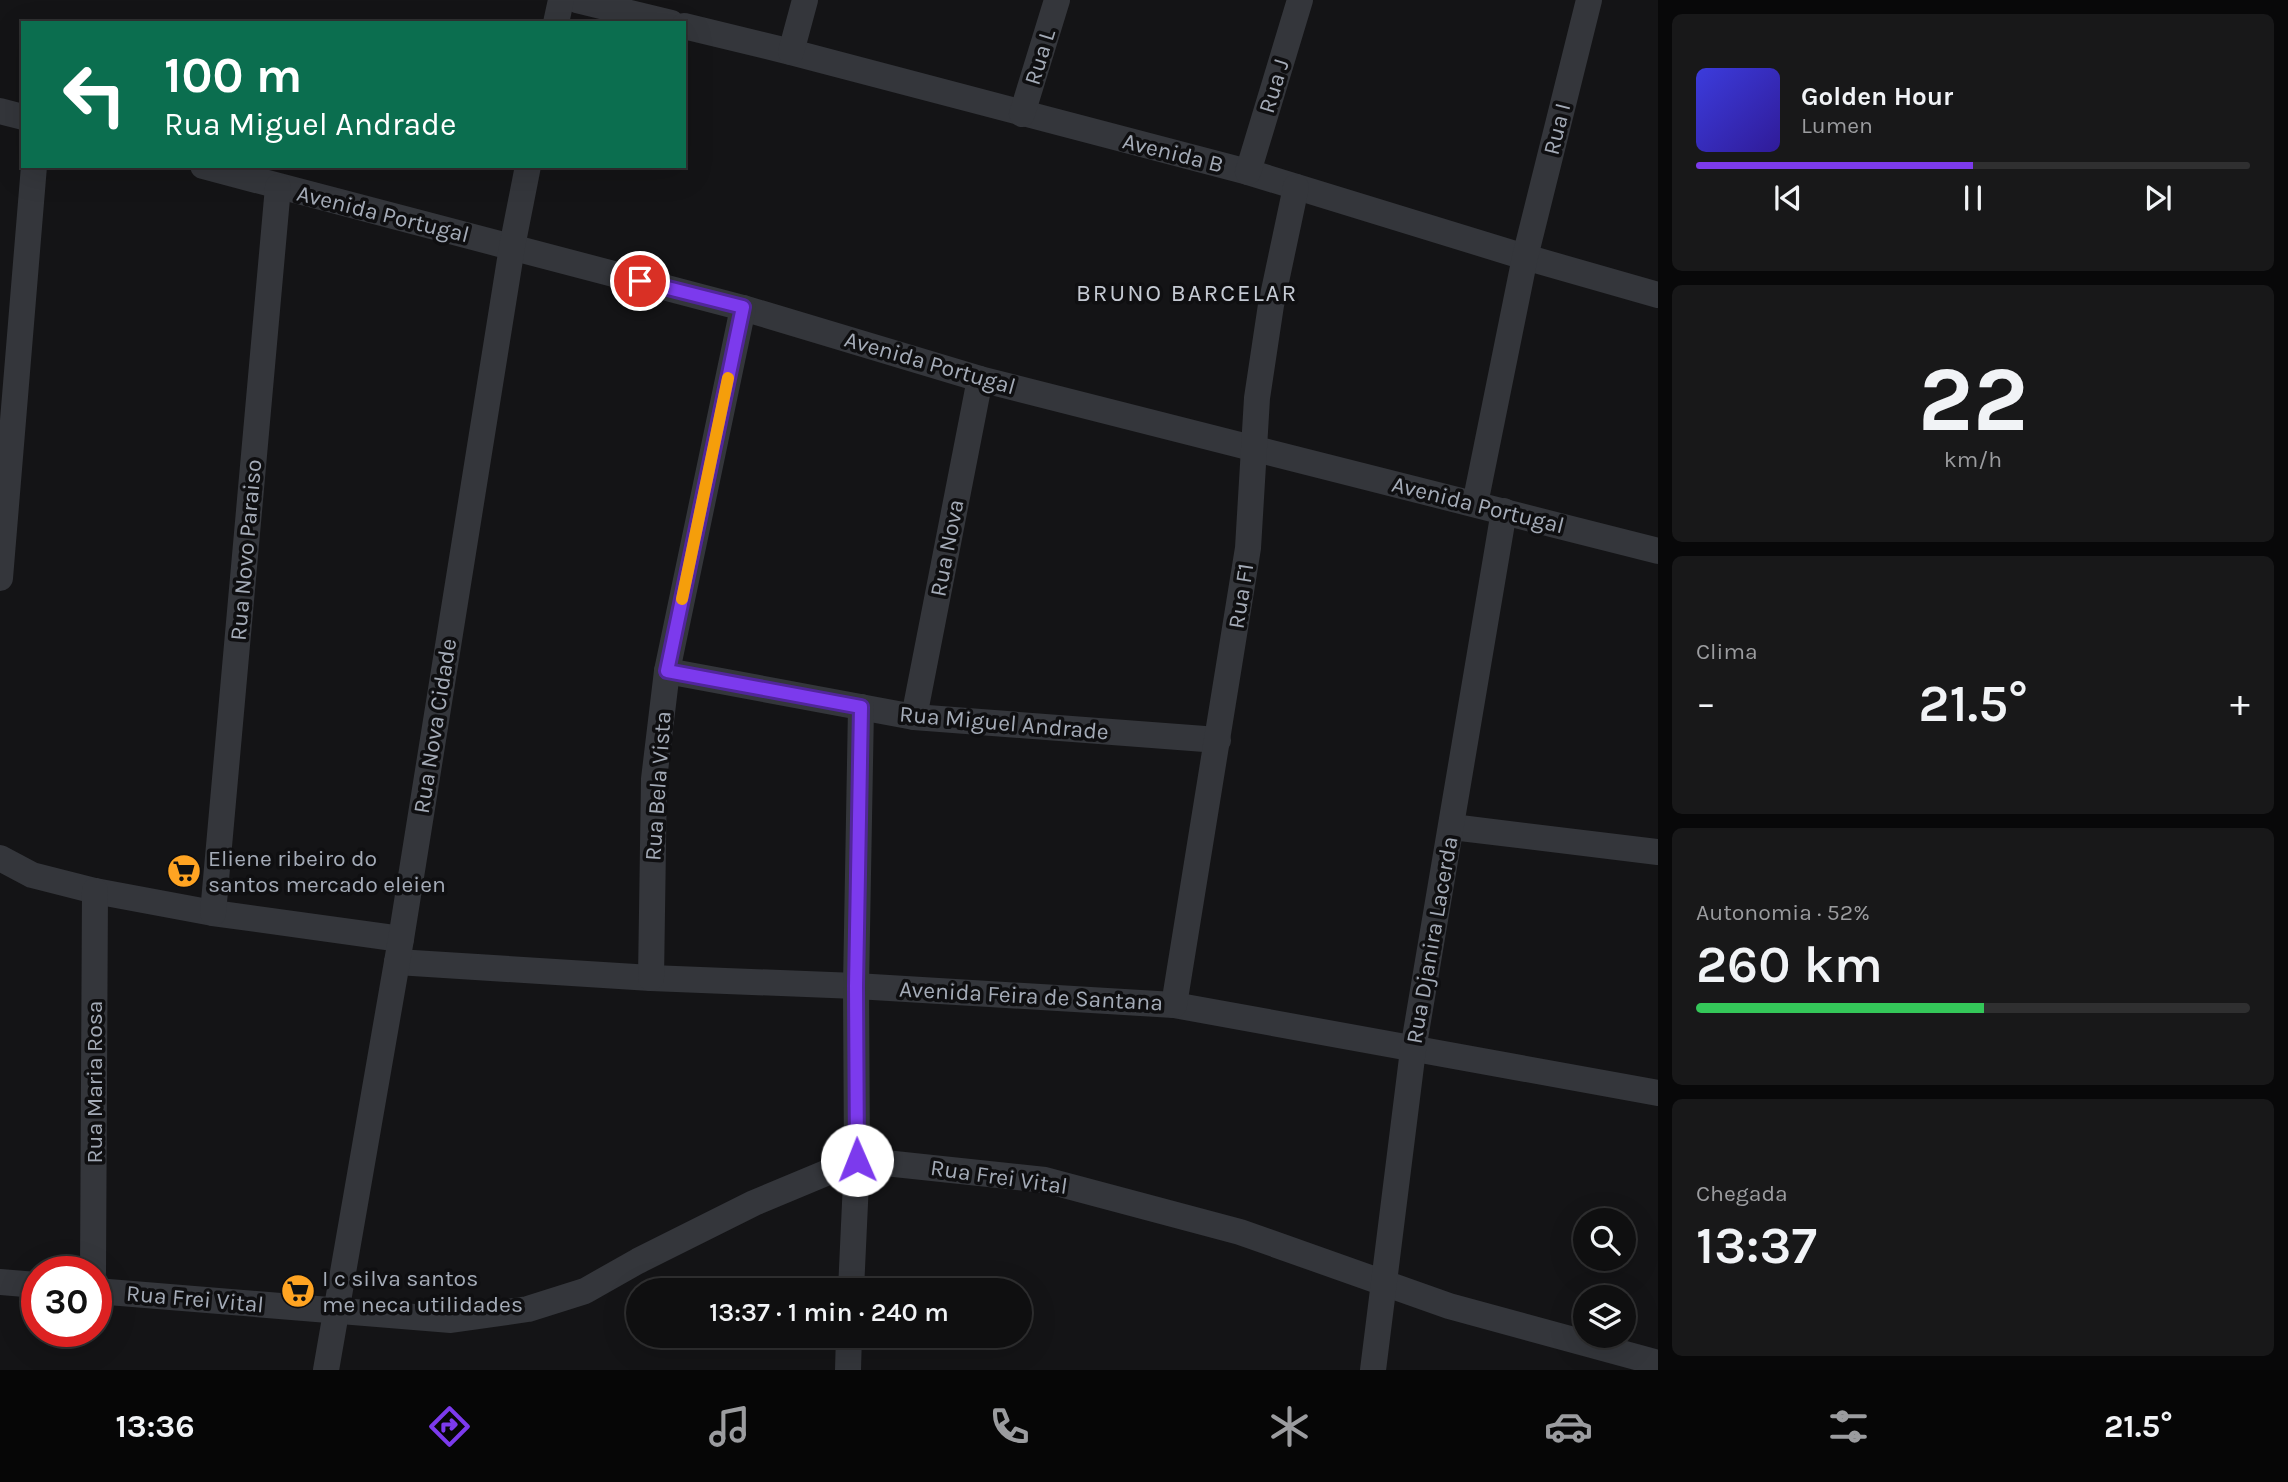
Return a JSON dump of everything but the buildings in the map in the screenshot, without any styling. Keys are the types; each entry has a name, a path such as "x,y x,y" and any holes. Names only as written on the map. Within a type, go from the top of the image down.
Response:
{"street":[{"path":"556,21 561,0"},
{"path":"577,0 663,21"},
{"path":"791,52 805,0"},
{"name":"Rua L","path":"1022,114 1057,0"},
{"name":"Rua J","path":"1248,172 1300,0"},
{"name":"Rua I","path":"1475,504 1525,257 1589,0"},
{"name":"Avenida B","path":"686,26 1248,172 1658,295"},
{"path":"0,111 21,116"},
{"path":"0,578 34,168"},
{"name":"Avenida Portugal","path":"210,168 743,307 980,379 1658,551"},
{"name":"Rua Nova Cidade","path":"326,1370 399,951 512,247 528,168"},
{"name":"Rua Novo Paraiso","path":"213,913 278,187"},
{"name":"Rua F1","path":"1174,1005 1248,548 1257,398 1272,305 1296,187"},
{"name":"Rua Bela Vista","path":"651,978 654,779 667,671 743,307"},
{"name":"Rua Nova","path":"914,717 980,379"},
{"name":"Rua Djanira Lacerda","path":"1373,1370 1413,1050 1504,511"},
{"name":"Rua Miguel Andrade","path":"667,671 914,717 1218,740"},
{"path":"852,1278 857,1160 856,986 861,707"},
{"path":"1451,827 1658,852"},
{"name":"Avenida Feira de Santana","path":"0,858 33,875 95,891 399,951 651,978 856,986 1174,1005 1658,1093"},
{"name":"Rua Maria Rosa","path":"93,1256 95,891"},
{"name":"Rua Frei Vital","path":"112,1292 450,1320 528,1309 585,1291 638,1261 754,1203 857,1160 1045,1180 1240,1232 1448,1306 1658,1363"},
{"path":"0,1282 21,1284"},
{"path":"848,1370 849,1348"}],"slow traffic":[{"path":"682,599 728,378"}],"place":[{"name":"Eliene ribeiro do santos mercado eleien","path":"184,871"},
{"name":"I c silva santos me neca utilidades","path":"298,1291"}],"district":[{"name":"BRUNO BARCELAR","path":"1187,293"}],"route":[{"path":"640,281 743,307 667,671 861,707 856,986 857,1160"}]}
